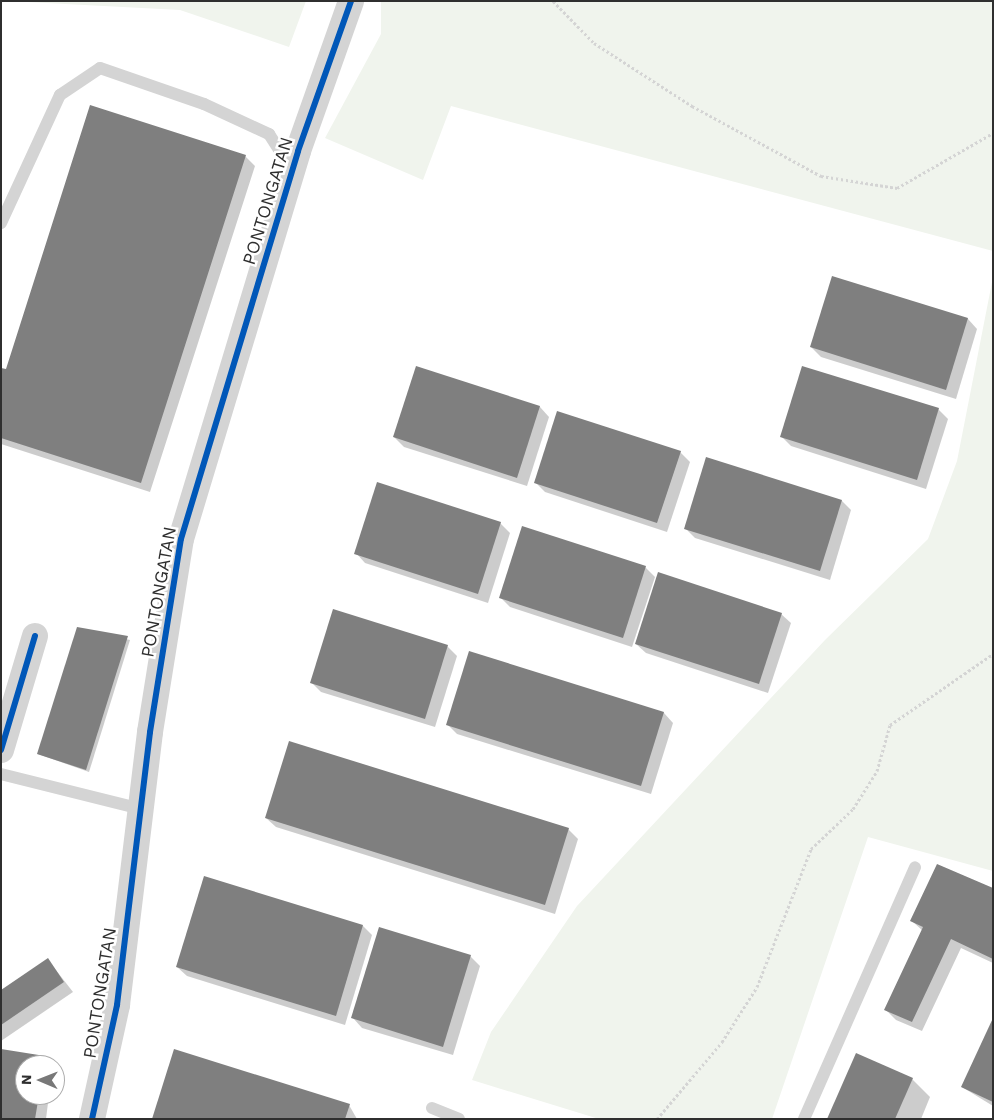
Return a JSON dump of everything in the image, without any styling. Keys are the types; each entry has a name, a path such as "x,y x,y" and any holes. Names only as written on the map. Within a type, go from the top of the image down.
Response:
{"street":[{"name":"PONTONGATAN","path":"92,1119 117,1005 141,809 181,539 292,170 351,1"},
{"path":"1,750 35,636"}],"lane":[{"path":"1,223 60,95 100,68 204,104 269,134 292,170"},
{"path":"1,774 141,809"},
{"path":"804,1119 915,867"},
{"path":"432,1108 459,1119"}],"path":[{"path":"553,1 594,43 692,106 821,176 897,188 993,133"},
{"path":"657,1119 722,1042 756,987 811,849 853,809 877,771 890,725 993,654"}],"shaded area":[{"path":"8,1 306,1 289,47 180,10"},
{"path":"381,1 993,1 993,251 451,106 423,180 325,138 381,34"},
{"path":"993,277 993,871 868,837 772,1119 599,1119 472,1080 491,1032 577,906 825,640 928,539 957,461"}],"building":[{"path":"90,105 246,155 141,483 1,438 1,368 6,369"},
{"path":"832,276 968,318 946,390 810,347"},
{"path":"416,366 540,406 517,478 393,437"},
{"path":"802,366 939,408 917,480 780,437"},
{"path":"557,411 681,451 657,523 534,483"},
{"path":"706,457 842,500 820,571 684,529"},
{"path":"377,482 501,522 478,594 354,554"},
{"path":"522,526 646,566 623,638 499,598"},
{"path":"658,572 782,613 759,684 635,644"},
{"path":"333,609 448,645 425,719 310,683"},
{"path":"77,627 128,636 86,770 37,754"},
{"path":"469,651 664,712 641,786 446,725"},
{"path":"289,741 569,828 545,905 265,818"},
{"path":"937,864 993,888 993,959 951,939 912,1022 884,1010 923,927 910,921"},
{"path":"204,876 363,925 336,1016 176,967"},
{"path":"379,927 471,955 443,1047 351,1018"},
{"path":"48,958 64,982 1,1025 1,990"},
{"path":"993,1018 993,1102 961,1087"},
{"path":"1,1049 39,1055 15,1055 15,1105 37,1105 35,1119 1,1119"},
{"path":"174,1049 350,1104 345,1119 152,1119"},
{"path":"856,1053 913,1078 895,1119 827,1119"}],"cycle path":[{"path":"92,1119 117,1005 150,732 181,539 298,151 351,1"},
{"path":"1,750 35,636"}]}
